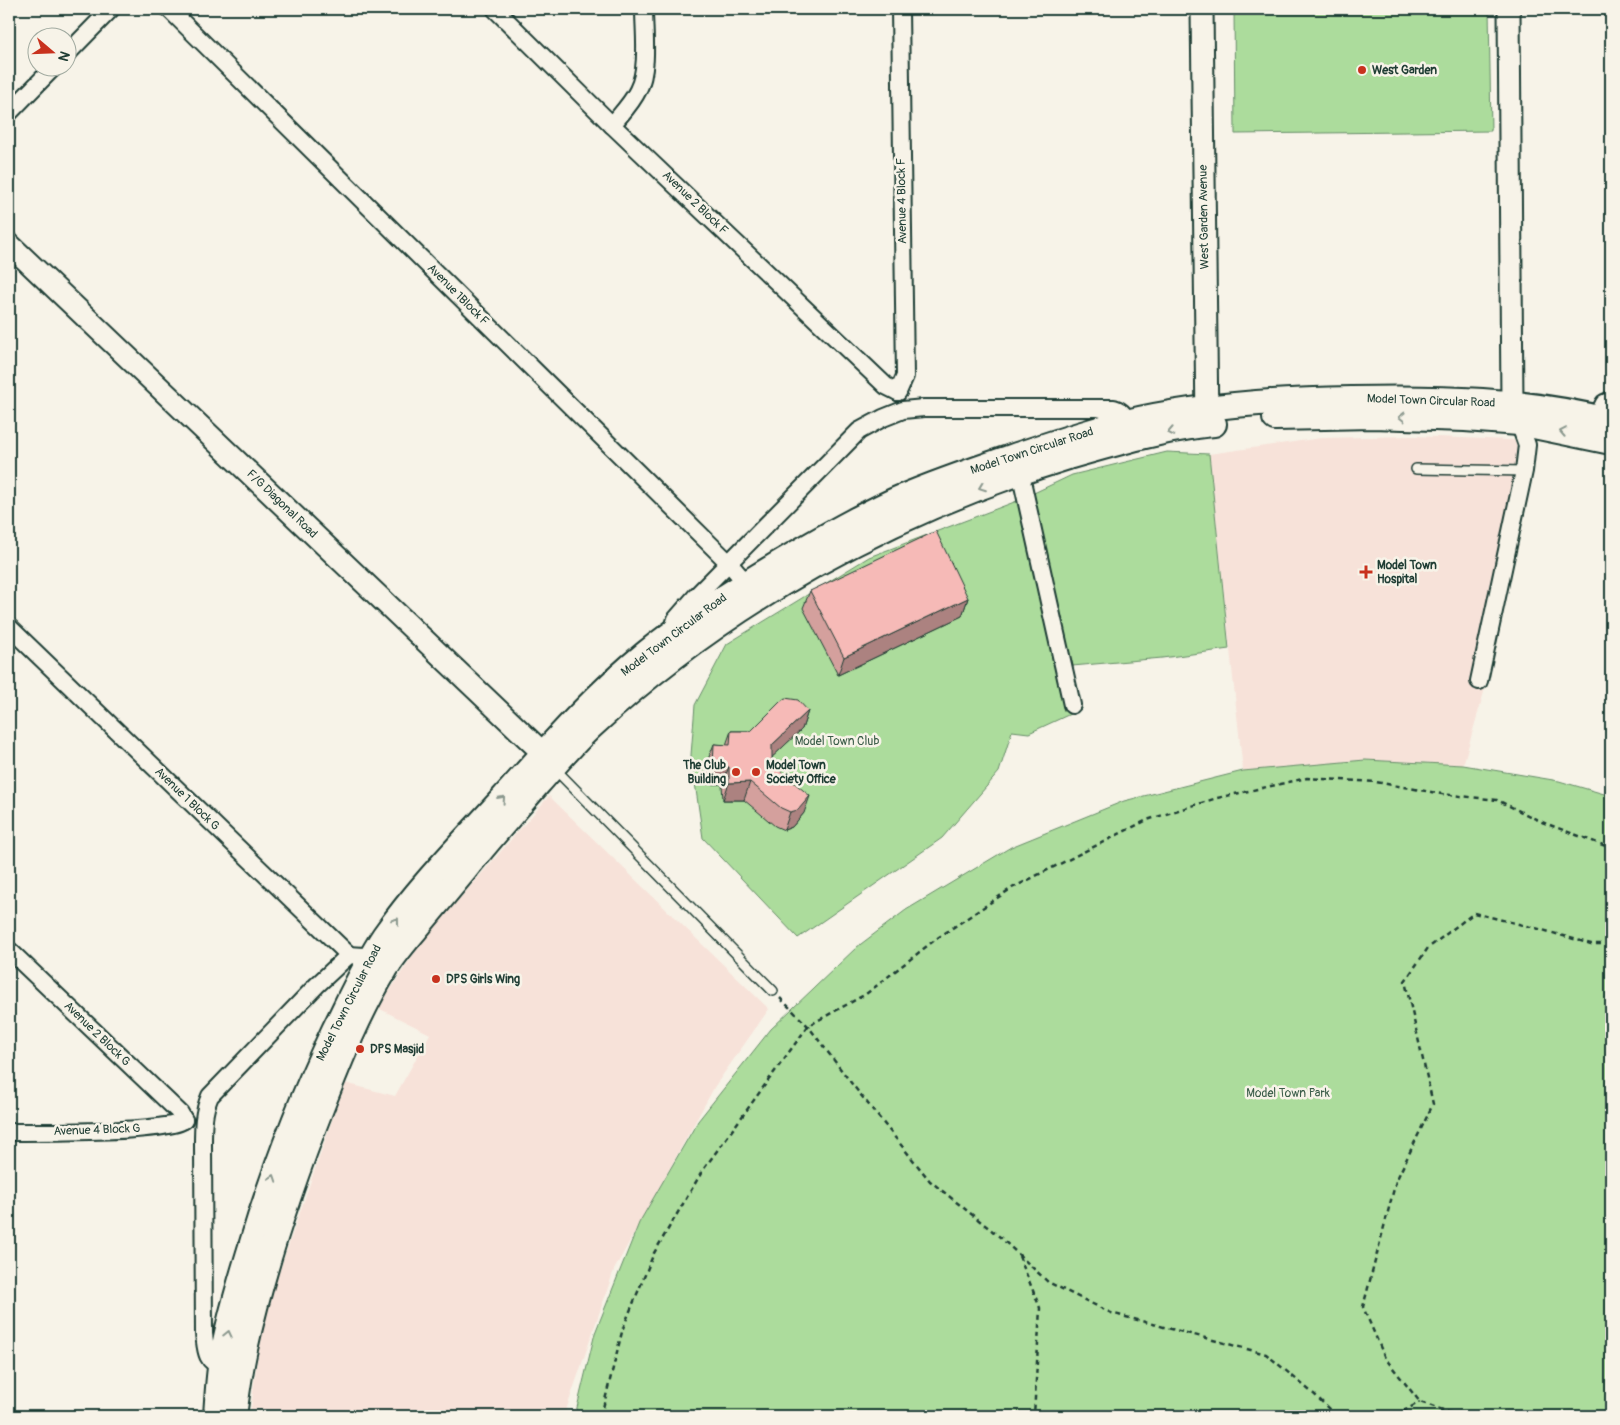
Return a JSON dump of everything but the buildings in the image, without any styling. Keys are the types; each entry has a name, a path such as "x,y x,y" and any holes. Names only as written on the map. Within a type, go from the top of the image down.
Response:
{"main road":[{"name":"Model Town Circular Road","path":"679,641 705,609 818,539 894,501 946,479 1125,422 1206,416 1294,400 1370,398 1459,400 1516,414 1611,442"},
{"name":"Model Town Circular Road","path":"1516,414 1551,408 1606,412"},
{"name":"Model Town Circular Road","path":"216,1416 221,1365 239,1286 257,1226 280,1158 316,1067 368,961 409,904 461,844 548,760 609,685 647,653 679,641 824,559 888,527 1020,472 1206,416"},
{"name":"Model Town Circular Road","path":"234,1416 244,1352 261,1281 304,1150 347,1043 368,961"}],"street":[{"path":"78,43 111,9"},
{"name":"Avenue 1Block F","path":"169,9 728,562 746,583"},
{"name":"Avenue 2 Block F","path":"495,9 612,125 886,386 898,392"},
{"path":"612,125 638,91 643,79 644,9"},
{"name":"Avenue 4 Block F","path":"898,392 905,376 900,9"},
{"name":"West Garden Avenue","path":"1202,9 1206,416"},
{"path":"1479,680 1524,472 1527,445 1516,414 1509,9"},
{"path":"9,113 44,78"},
{"name":"F/G Diagonal Road","path":"9,244 548,760"},
{"path":"898,392 903,410"},
{"path":"679,641 673,628 676,619 728,562 859,431 883,418 903,410 924,408 1114,408 1124,414 1125,422"},
{"path":"1020,472 1072,705"},
{"name":"Avenue 1 Block G","path":"9,627 368,961"},
{"name":"Avenue 2 Block G","path":"9,950 180,1113 184,1120"},
{"path":"221,1365 210,1361 204,1334 205,1109 210,1096 317,985 368,961"},
{"name":"Avenue 4 Block G","path":"9,1132 100,1131 167,1126 184,1120 204,1120"}],"lane":[{"path":"1416,469 1524,472"},
{"path":"548,760 773,992"}],"path":[{"path":"601,1416 623,1328 654,1253 703,1170 808,1026 866,994 936,939 1012,888 1146,820 1217,798 1307,778 1376,782 1442,794 1497,800 1542,822 1611,848"},
{"path":"1460,1416 1420,1402 1385,1358 1363,1307 1396,1181 1433,1104 1404,981 1428,948 1474,913 1591,944 1611,944"},
{"path":"773,992 808,1026 930,1181 1000,1237 1048,1282 1111,1313 1266,1354 1336,1416"},
{"path":"1019,1254 1040,1308 1034,1416"},
{"path":"1395,1416 1420,1402"}],"shaded area":[{"name":"Model Town Hospital","path":"1414,436 1535,441 1529,495 1484,692 1463,765 1365,760 1243,771 1209,454 1321,438"},
{"path":"549,796 769,1009 715,1086 614,1270 564,1416 250,1416 262,1321 345,1083 395,1096 430,1034 378,1008 421,943"}],"green space":[{"name":"West Garden","path":"1234,9 1489,9 1491,131 1235,134"},
{"name":"Model Town Club","path":"1167,452 1209,454 1229,649 1162,658 1061,667 1081,709 1029,733 1012,731 999,772 942,838 798,938 703,838 691,755 695,705 727,644 869,557 1017,501 1072,475"},
{"name":"Model Town Park","path":"1365,760 1463,765 1559,781 1611,796 1611,1416 575,1416 595,1333 639,1223 698,1121 771,1029 857,947 906,910 1011,847 1124,801 1243,771"}],"place":[{"name":"West Garden","path":"1362,70"},
{"name":"Model Town Hospital","path":"1366,572"},
{"name":"The Club Building","path":"736,772"},
{"name":"Model Town Society Office","path":"756,772"},
{"name":"DPS Girls Wing","path":"436,979"},
{"name":"DPS Masjid","path":"360,1049"}]}
